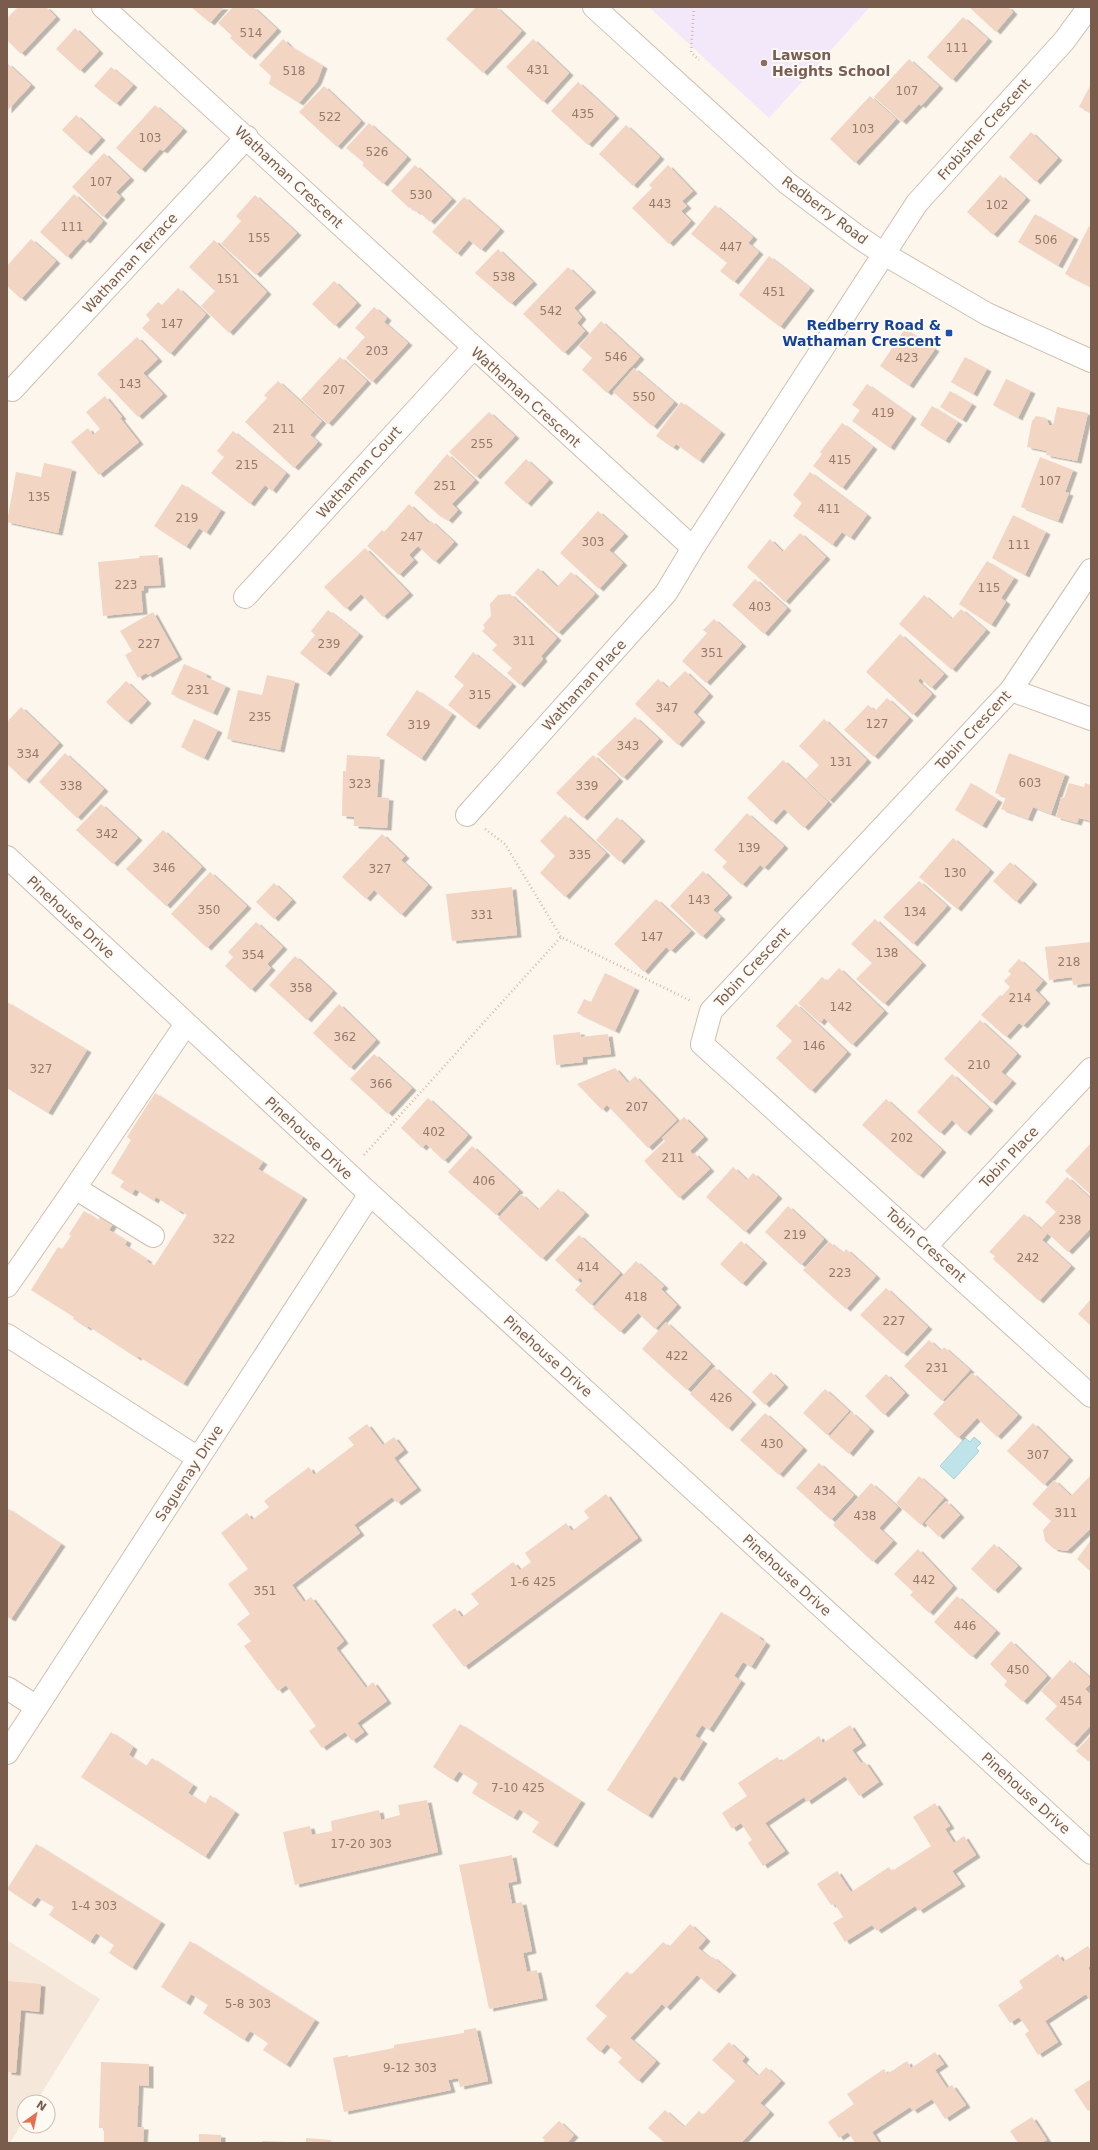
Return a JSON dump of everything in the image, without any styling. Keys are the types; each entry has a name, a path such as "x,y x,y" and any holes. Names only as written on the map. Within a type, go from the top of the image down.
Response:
{"street":[{"name":"Wathaman Crescent","path":"103,7 247,137 473,348 693,548"},
{"name":"Redberry Road","path":"594,7 787,183 884,254 987,314 1091,361"},
{"name":"Frobisher Crescent","path":"884,254 917,203 1064,41 1089,7"},
{"name":"Wathaman Terrace","path":"12,390 247,137"},
{"path":"693,548 884,254"},
{"name":"Wathaman Court","path":"245,597 473,348"},
{"name":"Wathaman Place","path":"466,815 666,593 693,548"},
{"name":"Tobin Crescent","path":"1091,570 1011,690 711,1011 702,1044 927,1245 1091,1396"},
{"path":"1011,690 1091,719"},
{"name":"Pinehouse Drive","path":"7,857 348,1174 1091,1853"},
{"path":"7,1286 186,1024"},
{"name":"Tobin Place","path":"927,1245 1091,1069"},
{"path":"75,1188 153,1236"},
{"name":"Saguenay Drive","path":"7,1753 370,1194"},
{"path":"7,1335 198,1458"},
{"path":"7,1688 37,1707"}],"path":[{"path":"694,7 691,52 699,60"},
{"path":"505,844 561,937 680,996"},
{"path":"348,1174 561,937"}],"shaded area":[{"name":"Lawson Heights School","path":"649,7 870,7 769,118"},
{"path":"7,1940 100,1999 41,2094 16,2094 16,2133 10,2143 7,2143"}],"water":[{"path":"974,1437 981,1443 976,1448 979,1451 954,1479 940,1466 965,1438 970,1442"}],"building":[{"path":"18,7 46,7 56,17 21,54 7,40 7,18"},
{"path":"191,7 224,7 210,23"},
{"path":"233,7 253,7 277,29 251,57 230,38 232,36 218,23"},
{"path":"476,7 496,7 522,31 483,73 446,39"},
{"path":"969,7 1008,7 1013,12 996,32"},
{"path":"963,17 988,39 952,80 927,57"},
{"path":"75,28 99,51 80,71 56,49"},
{"path":"283,39 290,46 323,66 317,82 299,103 269,84 271,76 259,65"},
{"path":"533,39 569,73 543,102 506,67"},
{"path":"909,59 939,86 921,106 919,104 902,122 874,97"},
{"path":"7,63 31,85 7,111"},
{"path":"111,67 133,85 116,104 94,86"},
{"path":"578,82 615,116 588,145 551,111"},
{"path":"1091,84 1091,113 1079,107"},
{"path":"324,86 361,121 337,147 299,112"},
{"path":"870,96 896,119 855,163 830,139"},
{"path":"155,105 183,129 163,151 160,149 141,170 116,148"},
{"path":"76,115 101,138 87,153 62,130"},
{"path":"369,123 407,157 383,184 362,165 364,163 346,148"},
{"path":"626,125 660,157 633,186 599,154"},
{"path":"1031,132 1058,158 1036,182 1009,157"},
{"path":"104,153 130,178 116,192 121,197 103,217 72,187"},
{"path":"415,165 452,199 430,222 418,211 416,212 410,207 409,208 391,191"},
{"path":"668,165 693,191 682,201 687,206 681,211 691,221 669,244 632,208 652,188 649,185"},
{"path":"1000,175 1026,198 993,235 967,212"},
{"path":"74,194 103,221 86,241 83,239 67,257 40,232"},
{"path":"255,195 297,233 256,275 221,244 241,221 236,216"},
{"path":"464,197 500,229 481,250 469,240 457,254 432,232"},
{"path":"715,205 753,237 748,243 759,252 734,282 720,271 727,263 691,234"},
{"path":"1035,214 1074,237 1058,266 1018,242"},
{"path":"1089,226 1091,227 1091,287 1065,274"},
{"path":"31,239 56,261 21,299 7,286 7,266"},
{"path":"214,240 267,292 229,333 201,306 215,291 189,267"},
{"path":"498,249 533,282 511,304 475,273"},
{"path":"769,256 810,288 780,327 739,295"},
{"path":"568,267 592,290 574,308 582,317 577,323 585,331 564,353 523,314"},
{"path":"334,281 357,303 335,326 312,304"},
{"path":"178,288 206,314 170,354 142,328 150,320 146,315 158,302 162,305"},
{"path":"374,307 387,318 384,322 408,343 372,382 346,358 365,337 355,328"},
{"path":"601,321 640,357 607,393 582,370 592,358 579,346"},
{"path":"905,329 935,349 909,386 880,366"},
{"path":"137,337 158,359 143,373 163,394 138,417 97,374"},
{"path":"340,357 367,381 328,424 301,399"},
{"path":"965,357 987,369 973,394 951,382"},
{"path":"634,368 674,402 653,427 613,392"},
{"path":"1006,379 1031,391 1018,418 993,405"},
{"path":"278,381 322,421 310,435 318,442 294,468 245,422 267,398 264,395"},
{"path":"867,384 912,416 890,448 852,421 860,410 852,405"},
{"path":"950,391 972,404 962,420 940,407"},
{"path":"105,396 139,442 99,475 71,442 88,428 93,435 100,429 86,412"},
{"path":"681,402 721,432 699,461 676,444 673,448 656,436"},
{"path":"932,406 958,422 945,441 920,425"},
{"path":"1057,407 1088,413 1077,461 1046,455 1047,451 1027,447 1032,421 1036,416 1046,418 1049,425 1053,425"},
{"path":"489,412 515,436 476,477 449,452"},
{"path":"842,423 873,447 842,488 813,466 822,454 820,452"},
{"path":"233,431 286,473 272,491 265,485 250,504 211,473 224,457 217,451"},
{"path":"447,454 475,480 452,504 458,510 448,521 442,516 441,517 414,493"},
{"path":"1040,457 1073,470 1065,492 1069,493 1058,521 1021,507"},
{"path":"526,459 549,480 527,504 504,483"},
{"path":"44,463 72,469 58,533 7,522 16,472 41,477"},
{"path":"810,472 867,515 850,538 842,532 832,545 793,516 802,503 793,495"},
{"path":"182,484 221,510 206,533 199,528 186,547 154,526"},
{"path":"409,504 429,523 431,521 454,542 435,562 418,546 409,555 414,560 399,575 367,546 382,530 384,532"},
{"path":"598,511 624,534 609,550 623,563 599,589 560,553"},
{"path":"1013,515 1046,532 1025,575 992,558"},
{"path":"800,533 826,557 785,602 747,567 770,539 783,552"},
{"path":"365,548 409,593 383,617 361,594 346,609 324,587"},
{"path":"158,555 161,585 144,586 144,590 141,591 143,612 103,616 98,562 140,558 139,556"},
{"path":"987,561 1014,578 1001,598 1006,602 991,625 959,604"},
{"path":"538,568 557,587 571,572 595,594 558,633 515,593"},
{"path":"755,579 787,608 764,634 732,605"},
{"path":"510,594 557,638 541,656 543,659 520,685 507,673 512,668 492,650 497,645 482,631 485,628 483,625 491,616 490,604 498,595"},
{"path":"924,595 952,619 961,609 986,630 952,670 899,624"},
{"path":"328,610 359,634 326,674 300,653 315,635 311,631"},
{"path":"153,612 178,657 148,675 146,673 138,678 125,655 132,651 120,631"},
{"path":"714,619 742,644 706,683 682,661 707,633 703,630"},
{"path":"900,634 944,674 931,688 920,678 918,681 932,694 913,715 866,672"},
{"path":"473,652 512,684 475,727 448,705 464,685 454,677"},
{"path":"184,664 207,674 206,677 226,686 213,713 171,694"},
{"path":"685,671 709,694 693,712 701,720 678,745 635,704 658,679 668,688"},
{"path":"267,675 295,681 280,750 227,739 238,690 262,695"},
{"path":"126,681 147,701 127,722 106,702"},
{"path":"417,690 452,714 421,759 386,735"},
{"path":"887,698 909,718 874,757 844,730 868,705 875,711"},
{"path":"21,707 59,743 25,781 7,764 7,722"},
{"path":"635,717 659,739 623,778 597,754"},
{"path":"194,719 218,730 204,758 181,747"},
{"path":"824,719 867,760 829,801 806,779 819,765 799,746"},
{"path":"65,753 104,789 77,818 39,782"},
{"path":"1009,753 1065,774 1051,814 1033,807 1028,819 1001,809 1006,797 995,793"},
{"path":"347,755 380,757 377,797 389,798 387,828 354,826 354,817 342,816 343,771 346,771"},
{"path":"593,755 619,779 583,818 556,793"},
{"path":"783,760 828,802 804,828 784,809 772,822 747,798"},
{"path":"971,783 998,800 982,826 955,810"},
{"path":"1069,783 1084,787 1085,783 1091,785 1091,821 1079,818 1077,823 1056,817 1061,797 1064,798"},
{"path":"101,804 138,838 113,864 76,830"},
{"path":"747,813 784,846 764,868 760,865 742,885 722,867 727,862 714,850"},
{"path":"565,815 606,853 565,897 540,873 555,856 540,841"},
{"path":"617,817 641,839 620,862 596,840"},
{"path":"163,830 202,867 166,906 126,869"},
{"path":"382,834 405,856 401,860 428,885 401,915 374,890 366,899 342,877"},
{"path":"953,838 990,870 957,909 919,877"},
{"path":"1010,862 1033,882 1016,902 993,881"},
{"path":"703,871 728,895 713,910 721,917 702,937 670,906"},
{"path":"210,872 247,906 207,948 171,914"},
{"path":"919,881 947,906 913,944 883,917"},
{"path":"274,883 292,900 274,919 256,902"},
{"path":"512,887 517,935 452,941 446,894"},
{"path":"656,899 691,931 671,951 666,947 644,972 614,944"},
{"path":"875,919 922,963 884,1004 856,979 872,963 851,944"},
{"path":"256,922 283,947 267,964 271,968 251,990 225,966 233,957 228,952"},
{"path":"1091,942 1091,983 1073,985 1072,977 1049,980 1045,947"},
{"path":"295,956 333,991 307,1020 269,985"},
{"path":"1019,959 1043,981 1035,990 1046,1001 1023,1026 1019,1023 1006,1037 981,1015 1010,987 1004,981 1011,974 1008,971"},
{"path":"839,968 884,1011 852,1045 824,1018 820,1023 798,1003 822,977 827,981"},
{"path":"605,973 635,988 615,1031 577,1013 584,999 591,1002"},
{"path":"7,1002 87,1050 48,1113 7,1088"},
{"path":"339,1004 376,1040 350,1068 313,1033"},
{"path":"796,1004 847,1052 811,1091 776,1058 792,1041 776,1026"},
{"path":"980,1020 1017,1054 1001,1072 1012,1081 992,1103 944,1059"},
{"path":"580,1032 581,1037 608,1034 611,1054 583,1057 583,1062 556,1065 553,1035"},
{"path":"374,1054 412,1088 388,1114 350,1079"},
{"path":"615,1068 628,1083 635,1076 677,1120 648,1148 607,1105 602,1110 577,1084"},
{"path":"952,1074 989,1108 966,1133 952,1120 940,1133 917,1112"},
{"path":"155,1093 263,1162 258,1169 303,1197 183,1384 138,1356 137,1358 88,1326 87,1328 73,1319 74,1317 31,1290 58,1247 62,1249 71,1236 69,1234 84,1211 98,1220 101,1216 113,1224 109,1230 127,1241 125,1245 148,1260 146,1261 154,1266 187,1215 180,1210 179,1212 156,1197 154,1201 135,1189 132,1194 120,1187 124,1181 111,1173 131,1140 127,1137"},
{"path":"428,1098 468,1135 444,1161 426,1144 422,1148 401,1128"},
{"path":"886,1099 942,1150 919,1176 862,1125"},
{"path":"684,1117 704,1137 690,1151 710,1169 679,1198 644,1161 665,1141 662,1138"},
{"path":"1091,1143 1091,1195 1065,1171"},
{"path":"472,1146 519,1190 496,1215 448,1172"},
{"path":"733,1167 747,1180 753,1173 778,1196 745,1232 706,1197"},
{"path":"1067,1177 1091,1199 1091,1228 1068,1252 1041,1227 1056,1212 1045,1202"},
{"path":"558,1189 585,1213 542,1259 498,1218 521,1194 538,1210"},
{"path":"788,1206 824,1239 801,1265 765,1232"},
{"path":"1024,1214 1047,1234 1042,1240 1071,1266 1039,1301 993,1259 995,1256 989,1252"},
{"path":"579,1235 620,1273 591,1305 575,1290 583,1281 580,1277 577,1281 555,1260"},
{"path":"741,1241 763,1261 742,1284 720,1264"},
{"path":"829,1242 843,1253 846,1249 876,1276 846,1309 803,1270"},
{"path":"636,1261 664,1286 661,1289 677,1305 655,1329 638,1313 620,1332 593,1308"},
{"path":"886,1288 928,1327 903,1354 860,1315"},
{"path":"1091,1299 1091,1326 1078,1314"},
{"path":"666,1322 711,1364 687,1390 642,1349"},
{"path":"929,1340 941,1351 944,1347 970,1370 942,1401 904,1366"},
{"path":"714,1367 752,1402 728,1429 690,1394"},
{"path":"771,1372 784,1385 765,1405 752,1392"},
{"path":"972,1373 1018,1415 997,1437 977,1418 958,1438 933,1414"},
{"path":"886,1374 905,1393 884,1415 865,1396"},
{"path":"825,1389 849,1411 827,1435 803,1413"},
{"path":"851,1412 870,1429 849,1454 829,1437"},
{"path":"765,1413 803,1448 779,1475 740,1440"},
{"path":"1033,1423 1069,1458 1044,1485 1007,1451"},
{"path":"367,1424 383,1445 394,1437 404,1450 394,1458 417,1488 397,1503 392,1497 354,1525 360,1533 292,1585 304,1602 311,1597 344,1641 336,1648 366,1688 373,1682 387,1701 357,1723 364,1732 352,1741 345,1732 322,1748 309,1731 316,1726 286,1685 278,1691 244,1646 251,1641 237,1624 250,1614 228,1584 248,1569 221,1533 247,1513 252,1520 269,1507 264,1501 309,1467 314,1475 354,1445 348,1438"},
{"path":"819,1463 854,1495 831,1520 796,1488"},
{"path":"1091,1475 1091,1528 1067,1551 1054,1549 1045,1541 1043,1530 1051,1521 1032,1504 1054,1480 1071,1496"},
{"path":"919,1476 944,1498 921,1525 896,1503"},
{"path":"871,1483 898,1507 879,1528 893,1541 873,1562 833,1525"},
{"path":"606,1494 638,1538 464,1667 432,1625 455,1608 462,1617 479,1604 471,1594 513,1562 520,1570 531,1562 525,1553 566,1523 572,1531 589,1518 584,1511"},
{"path":"946,1501 960,1515 939,1537 925,1523"},
{"path":"7,1508 61,1544 11,1619 7,1617"},
{"path":"1091,1540 1091,1572 1077,1559"},
{"path":"994,1544 1018,1566 994,1591 971,1569"},
{"path":"918,1549 953,1586 929,1613 910,1595 913,1592 894,1574"},
{"path":"957,1596 996,1631 972,1657 934,1622"},
{"path":"721,1612 760,1637 759,1638 766,1643 751,1667 743,1662 734,1676 741,1681 709,1730 702,1725 695,1736 703,1741 679,1779 674,1776 648,1816 607,1790"},
{"path":"1011,1641 1047,1676 1023,1702 1004,1685 1007,1681 990,1664"},
{"path":"1070,1660 1091,1679 1091,1683 1085,1689 1091,1695 1091,1725 1073,1745 1045,1719 1057,1706 1041,1691"},
{"path":"460,1724 581,1801 553,1845 532,1832 539,1822 519,1809 513,1818 472,1793 478,1783 459,1771 453,1780 433,1767"},
{"path":"850,1725 862,1743 852,1750 861,1763 865,1762 879,1782 859,1796 845,1776 807,1802 804,1797 765,1823 785,1851 763,1866 748,1843 752,1840 741,1823 732,1829 722,1813 747,1796 738,1783 777,1757 781,1762 819,1736 823,1743"},
{"path":"111,1732 133,1747 129,1755 146,1766 152,1758 193,1785 188,1793 205,1804 210,1795 235,1812 205,1857 81,1777"},
{"path":"1091,1735 1091,1760 1088,1761 1076,1751"},
{"path":"427,1800 438,1852 295,1885 283,1832 310,1826 312,1835 332,1831 331,1821 379,1810 381,1820 400,1815 398,1805"},
{"path":"935,1803 950,1826 945,1829 954,1843 964,1836 976,1855 952,1871 961,1884 919,1911 915,1906 877,1931 872,1925 845,1942 833,1923 843,1917 835,1904 831,1905 817,1884 837,1871 851,1892 889,1867 892,1871 931,1846 913,1817"},
{"path":"36,1844 161,1922 132,1968 109,1953 114,1945 96,1933 90,1942 49,1915 54,1907 37,1897 31,1905 7,1889"},
{"path":"512,1855 517,1881 508,1883 512,1904 522,1902 532,1951 523,1953 527,1972 537,1970 543,1998 489,2009 459,1865"},
{"path":"690,1924 706,1939 698,1948 710,1958 713,1957 732,1973 715,1991 697,1975 666,2008 662,2004 630,2038 656,2061 638,2081 618,2062 622,2058 607,2044 600,2052 586,2039 607,2016 595,2006 627,1971 631,1975 663,1942 669,1947"},
{"path":"190,1941 315,2020 286,2065 263,2050 268,2043 250,2031 244,2040 203,2013 208,2005 191,1994 186,2003 161,1987"},
{"path":"1088,1946 1091,1951 1091,1965 1088,1968 1091,1973 1091,2002 1086,1994 1045,2021 1058,2042 1038,2055 1025,2034 1029,2031 1019,2017 1010,2023 998,2005 1023,1988 1019,1981 1058,1954 1063,1962"},
{"path":"7,1981 41,1984 39,2012 21,2010 16,2073 7,2072"},
{"path":"476,2028 488,2081 460,2087 458,2078 448,2080 451,2090 344,2112 333,2058 348,2055 348,2057 394,2048 394,2045 464,2033 464,2030"},
{"path":"729,2042 745,2057 742,2061 758,2076 766,2067 781,2081 760,2103 770,2112 741,2143 665,2143 648,2128 665,2110 684,2127 699,2111 703,2115 735,2081 712,2060"},
{"path":"935,2052 944,2064 935,2070 947,2088 952,2085 966,2105 945,2119 932,2099 913,2111 910,2107 872,2132 879,2143 855,2143 848,2132 839,2138 828,2122 854,2104 847,2094 884,2069 887,2074 907,2061 911,2068"},
{"path":"101,2062 149,2064 149,2086 139,2085 137,2127 144,2127 143,2143 104,2143 104,2128 99,2128"},
{"path":"1091,2079 1091,2109 1088,2111 1074,2090"},
{"path":"1032,2117 1047,2140 1041,2143 1018,2143 1010,2131"},
{"path":"559,2121 574,2135 567,2143 542,2143 545,2140 542,2138"},
{"path":"199,2134 221,2135 221,2143 199,2143"},
{"path":"306,2138 331,2140 331,2143 306,2143"},
{"path":"262,2141 293,2142 293,2143 262,2143"}],"place":[{"name":"Lawson Heights School","path":"764,63"},
{"name":"Redberry Road & Wathaman Crescent","path":"949,333"}]}
